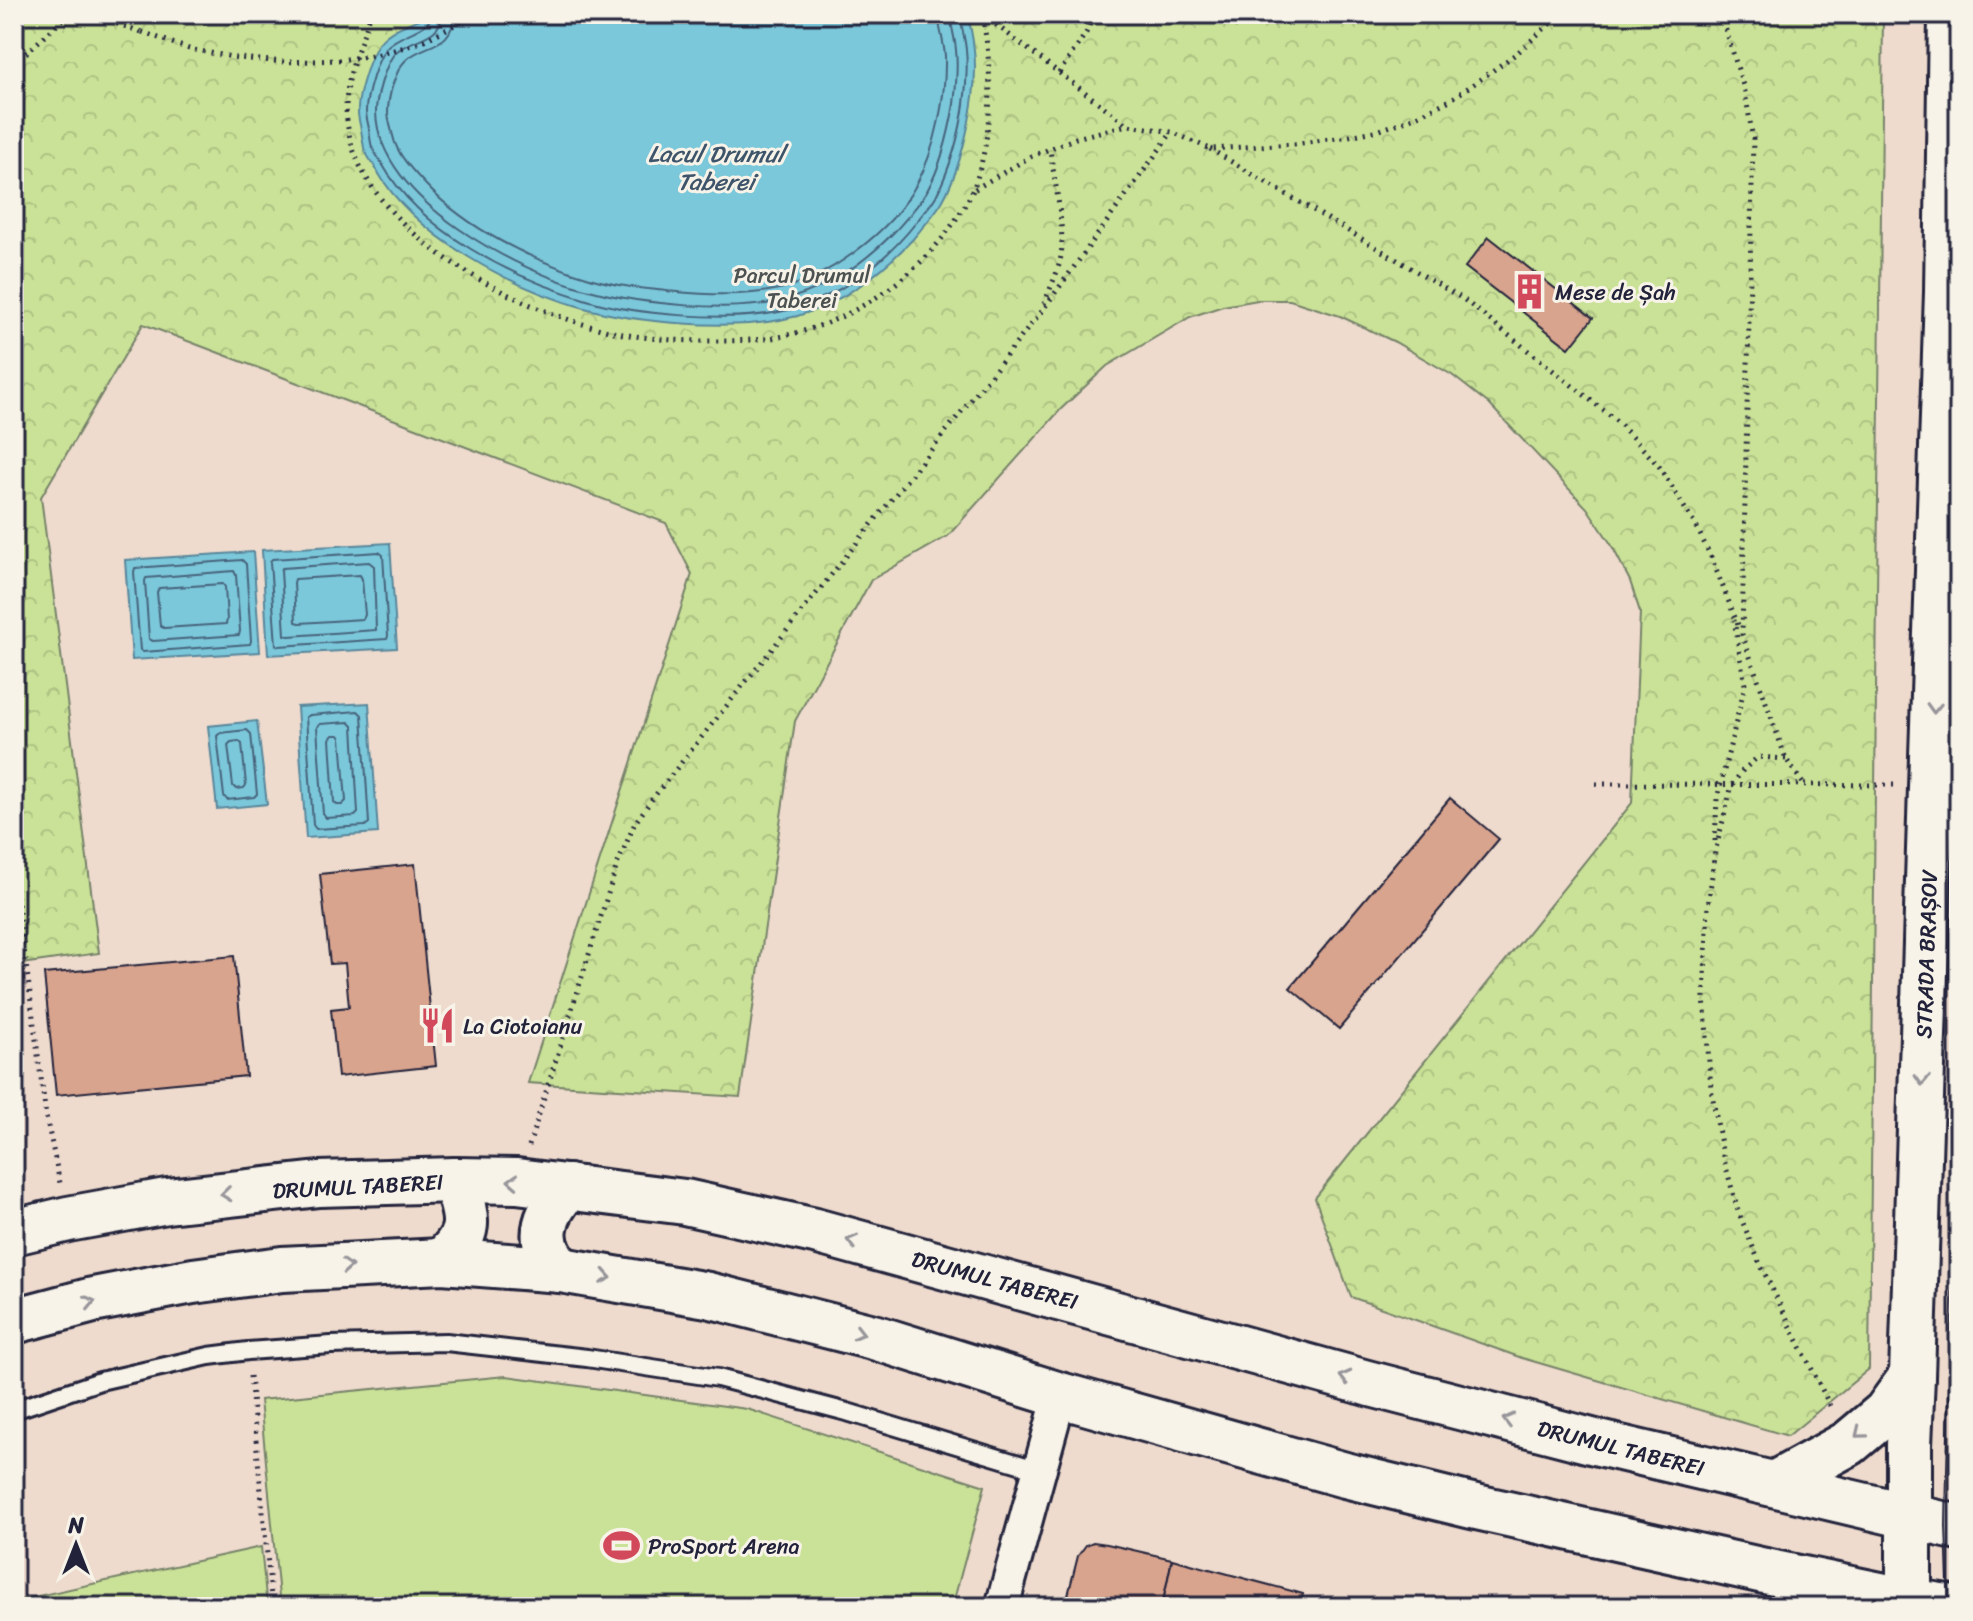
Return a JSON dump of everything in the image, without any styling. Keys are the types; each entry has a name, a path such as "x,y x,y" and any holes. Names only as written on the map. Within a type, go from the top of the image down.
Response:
{"main road":[{"name":"STRADA BRAȘOV","path":"1922,1605 1908,1517 1909,1445 1947,292 1951,14"},
{"path":"442,1261 456,1248 464,1232 465,1219 455,1180"},
{"name":"DRUMUL TABEREI","path":"14,1232 167,1201 319,1184 517,1181 685,1202 815,1231 1420,1398 1959,1528"},
{"path":"561,1270 549,1257 544,1242 545,1220 553,1204 568,1187"},
{"path":"14,1321 93,1300 193,1281 282,1269 442,1261 561,1270 708,1295 877,1338 1060,1395 1345,1475 1922,1605"},
{"path":"1774,1484 1849,1443 1886,1412 1912,1376"},
{"path":"1760,1570 1795,1607"}],"street":[{"path":"1002,1607 1060,1395"}],"lane":[{"path":"14,1410 100,1381 209,1356 331,1345 446,1342 587,1358 718,1378 847,1412 1039,1470"}],"path":[{"path":"14,64 69,14"},
{"path":"86,14 189,49 285,62 340,60 380,54 419,43 476,14"},
{"path":"982,14 1128,125"},
{"path":"371,15 348,80 345,102 347,125 365,177 404,226 461,270 532,305 591,326 640,337 725,341 792,334 833,320 892,286 940,242 973,190 981,164 990,92 988,47 982,14"},
{"path":"1059,73 1086,33 1094,14"},
{"path":"1210,149 1294,144 1344,137 1380,130 1415,117 1450,100 1481,79 1517,53 1561,14"},
{"path":"1721,14 1745,92 1753,139 1742,634"},
{"path":"973,190 1030,157 1076,138 1128,125 1172,132 1210,149 1463,299 1617,421 1659,466 1711,557 1786,759 1804,785"},
{"path":"517,1181 617,865 635,823 1042,311 1172,132"},
{"path":"1042,311 1061,254 1050,149"},
{"path":"1731,607 1745,685 1717,799 1704,997 1711,1088 1729,1184 1750,1241 1832,1410"},
{"path":"1715,852 1732,785 1743,770 1758,757 1786,759"},
{"path":"1596,784 1896,785"},
{"path":"14,872 46,1116 68,1219"},
{"path":"248,1351 272,1607"}],"green space":[{"name":"Parcul Drumul Taberei","path":"14,14 1883,14 1869,1369 1788,1436 1522,1358 1351,1297 1315,1198 1632,803 1640,612 1630,581 1611,544 1587,508 1489,404 1452,375 1395,342 1340,316 1290,300 1258,300 1223,306 1190,317 1107,366 1061,409 948,536 871,580 795,721 740,1097 528,1083 692,574 666,523 143,324 41,497 99,953 14,965"},
{"name":"ProSport Arena","path":"506,1376 747,1409 985,1486 952,1607 280,1607 260,1400"},
{"path":"261,1547 267,1607 14,1607 15,1601"}],"water":[{"name":"Lacul Drumul Taberei","path":"432,14 968,14 975,67 968,128 950,187 935,212 884,267 835,301 799,316 758,323 683,324 609,314 529,288 468,257 415,217 393,194 368,156 358,105 372,57 379,43 390,33"},
{"path":"390,543 397,648 268,655 262,550"},
{"path":"253,552 260,652 132,660 125,560"},
{"path":"369,703 378,833 306,838 297,707"},
{"path":"257,721 267,804 217,809 208,726"}],"building":[{"name":"Mese de Șah","path":"1489,237 1593,318 1569,348 1465,267"},
{"path":"1450,798 1499,839 1339,1029 1290,988"},
{"path":"415,864 436,1066 338,1077 331,1009 349,1007 345,963 330,964 320,874"},
{"path":"234,956 246,1076 56,1095 44,974"},
{"path":"1093,1542 1172,1559 1162,1607 1065,1607 1078,1556 1086,1545"},
{"path":"1172,1559 1303,1594 1300,1607 1162,1607"}],"tram line":[{"path":"1949,1607 1947,1471 1959,1064"}],"place":[{"name":"Mese de Șah","path":"1529,292"},
{"name":"La Ciotoianu","path":"437,1026"},
{"name":"ProSport Arena","path":"622,1546"}]}
